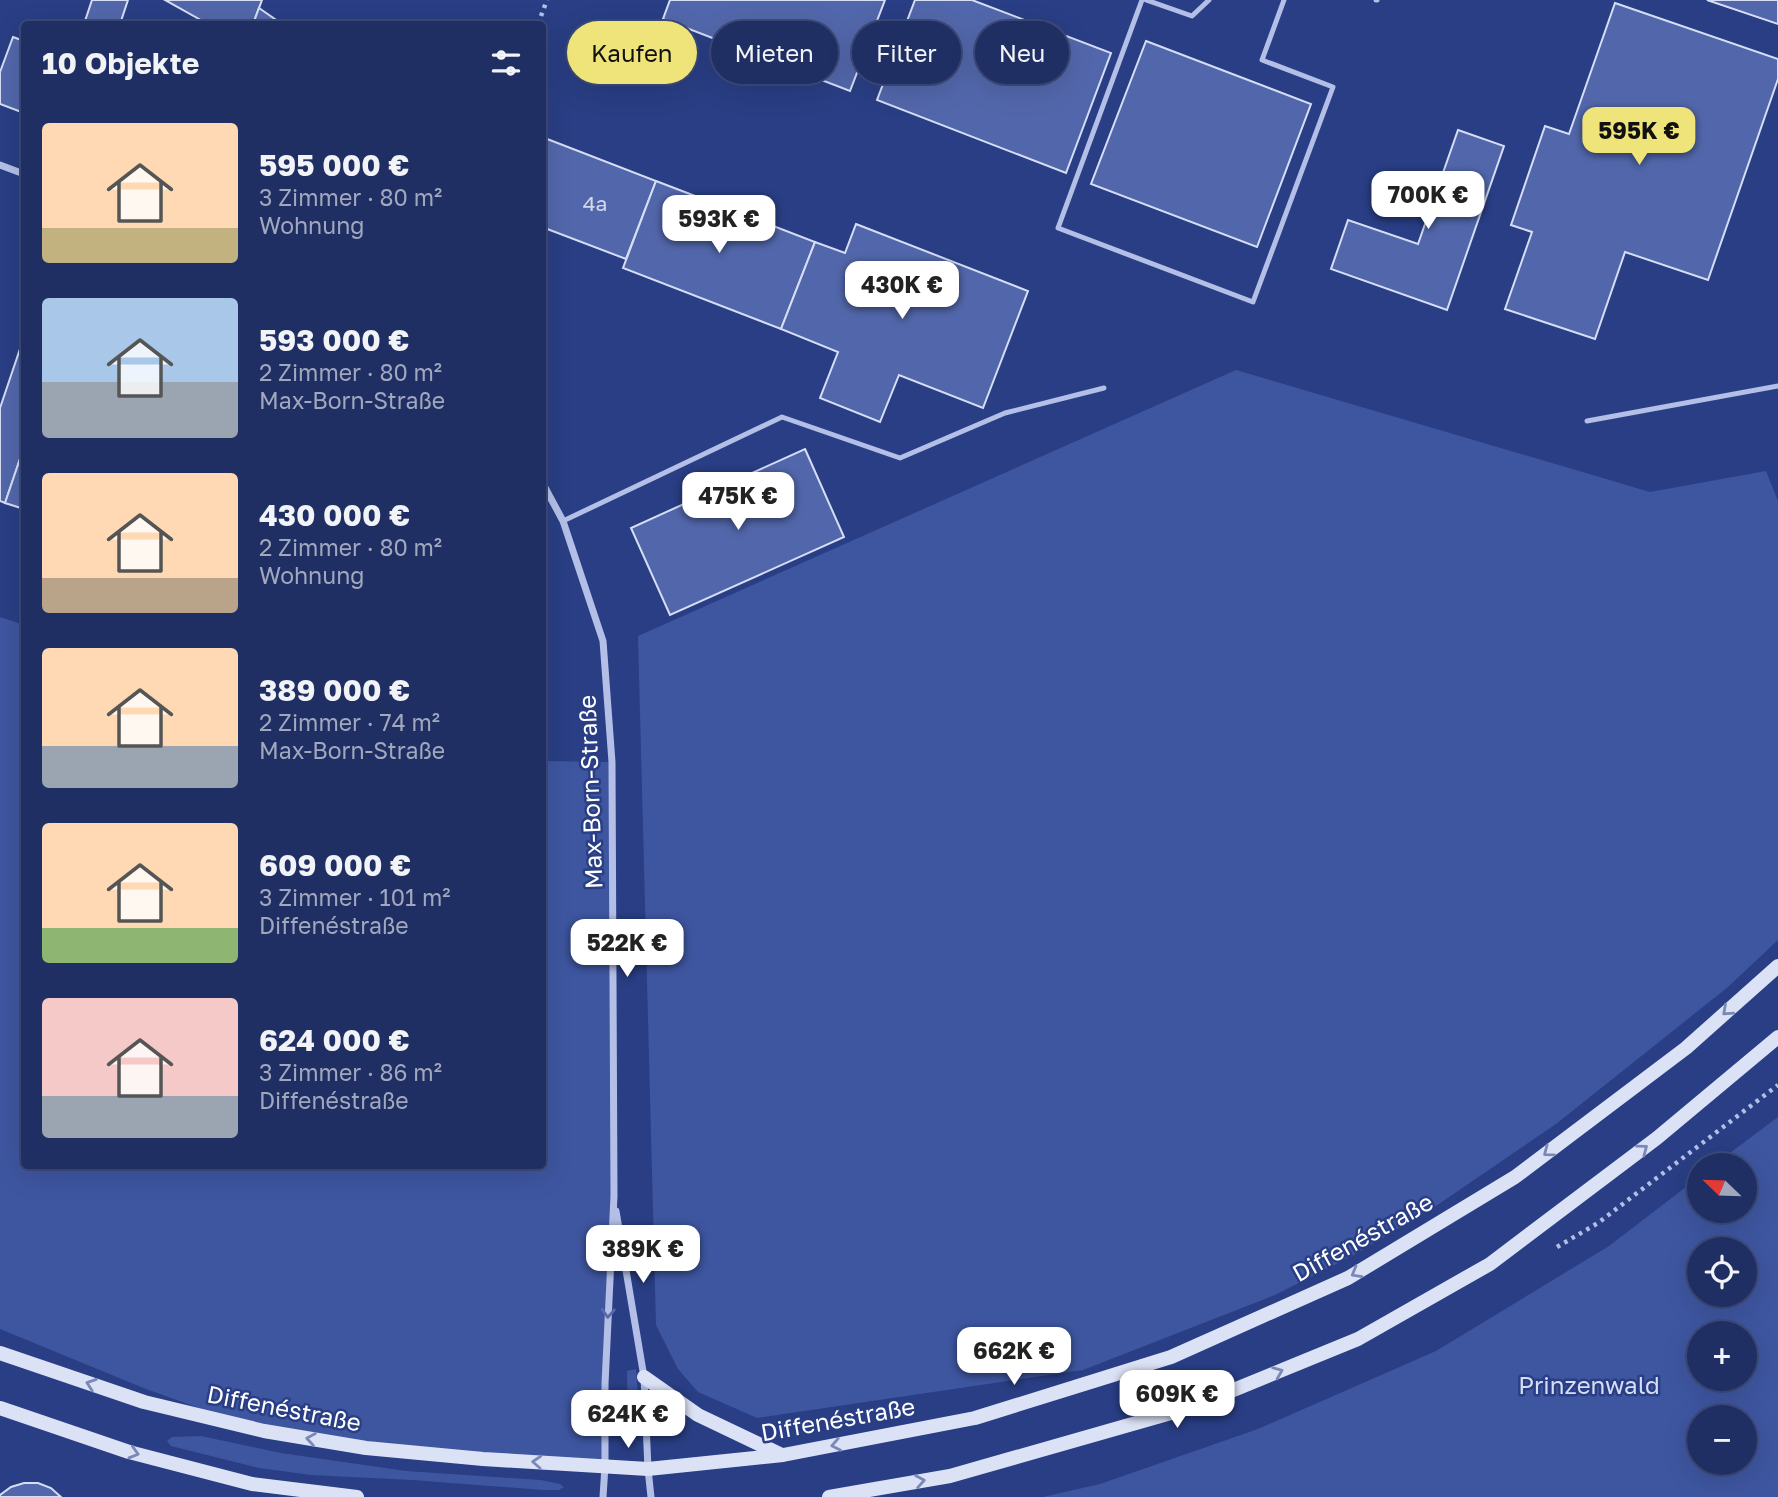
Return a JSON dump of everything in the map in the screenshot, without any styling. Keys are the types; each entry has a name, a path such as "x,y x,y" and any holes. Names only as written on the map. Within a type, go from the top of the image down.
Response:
{"main road":[{"name":"Diffenéstraße","path":"0,1353 144,1402 264,1431 366,1448 483,1459 648,1469 783,1455 975,1418 1159,1361 1348,1278 1515,1177 1686,1048 1778,966"},
{"path":"829,1497 950,1476 1192,1407 1358,1339 1490,1264 1657,1138 1778,1037"},
{"path":"644,1377 698,1415 783,1455"},
{"path":"0,1408 129,1452 252,1484 357,1497"}],"street":[{"path":"0,165 21,173"},
{"name":"Max-Born-Straße","path":"546,489 563,521 603,641 612,762 614,1196 605,1384 603,1497"},
{"name":"Max-Born-Straße","path":"614,1196 644,1377 651,1497"}],"lane":[{"path":"1209,0 1192,16 1144,0 1058,228 1253,303 1334,88 1262,60 1284,0"},
{"path":"1587,421 1778,386"},
{"path":"563,521 782,416 901,458 1005,413 1104,388"}],"path":[{"path":"539,21 547,0"}],"green space":[{"path":"1236,370 1650,492 1766,471 1778,501 1778,940 1728,987 1556,1124 1433,1208 1352,1256 1275,1295 1083,1370 757,1418 698,1392 678,1369 656,1325 638,636"},
{"path":"0,617 21,624 21,1169 546,1169 546,761 612,762 614,1196 605,1466 264,1431 146,1389 0,1329"},
{"name":"Prinzenwald","path":"1778,1117 1778,1497 1043,1497 1100,1484 1258,1429 1436,1351 1609,1246 1687,1186 1687,1223 1757,1223 1757,1153 1730,1153"},
{"path":"636,1369 640,1424 632,1442 628,1441 627,1371"},
{"path":"201,1436 281,1453 406,1471 541,1480 564,1487 559,1490 543,1490 311,1475 259,1468 171,1446 167,1441 172,1437"}],"building":[{"path":"92,0 128,0 121,21 85,21"},
{"path":"165,0 262,0 254,21 203,21"},
{"path":"670,0 885,0 877,21 852,21 853,84 850,91 832,84 838,84 838,21 711,21 711,37 697,32 697,21 663,19"},
{"path":"915,0 972,0 1027,21 975,21 975,84 1069,84 1069,37 1111,53 1066,173 877,100 883,84 961,84 961,21 907,21"},
{"path":"1707,0 1778,0 1778,24"},
{"path":"1615,3 1778,59 1778,79 1708,280 1625,252 1595,339 1505,309 1532,232 1511,225 1545,126 1569,134"},
{"path":"259,8 278,21 254,21"},
{"path":"13,37 21,40 21,112 0,104 0,72"},
{"path":"1146,41 1311,104 1257,247 1091,184"},
{"path":"1458,130 1504,146 1447,310 1331,269 1348,220 1418,244"},
{"path":"546,139 656,181 626,259 546,229"},
{"path":"656,181 815,242 781,329 623,268"},
{"path":"856,224 1028,291 983,408 899,375 880,422 820,398 838,352 781,329 815,242 845,253"},
{"path":"21,346 21,456 5,503 0,501 0,408"},
{"path":"805,449 844,537 670,615 631,528"},
{"path":"21,456 21,508 5,503"},
{"path":"38,1483 51,1488 61,1497 0,1497 11,1487"}]}
